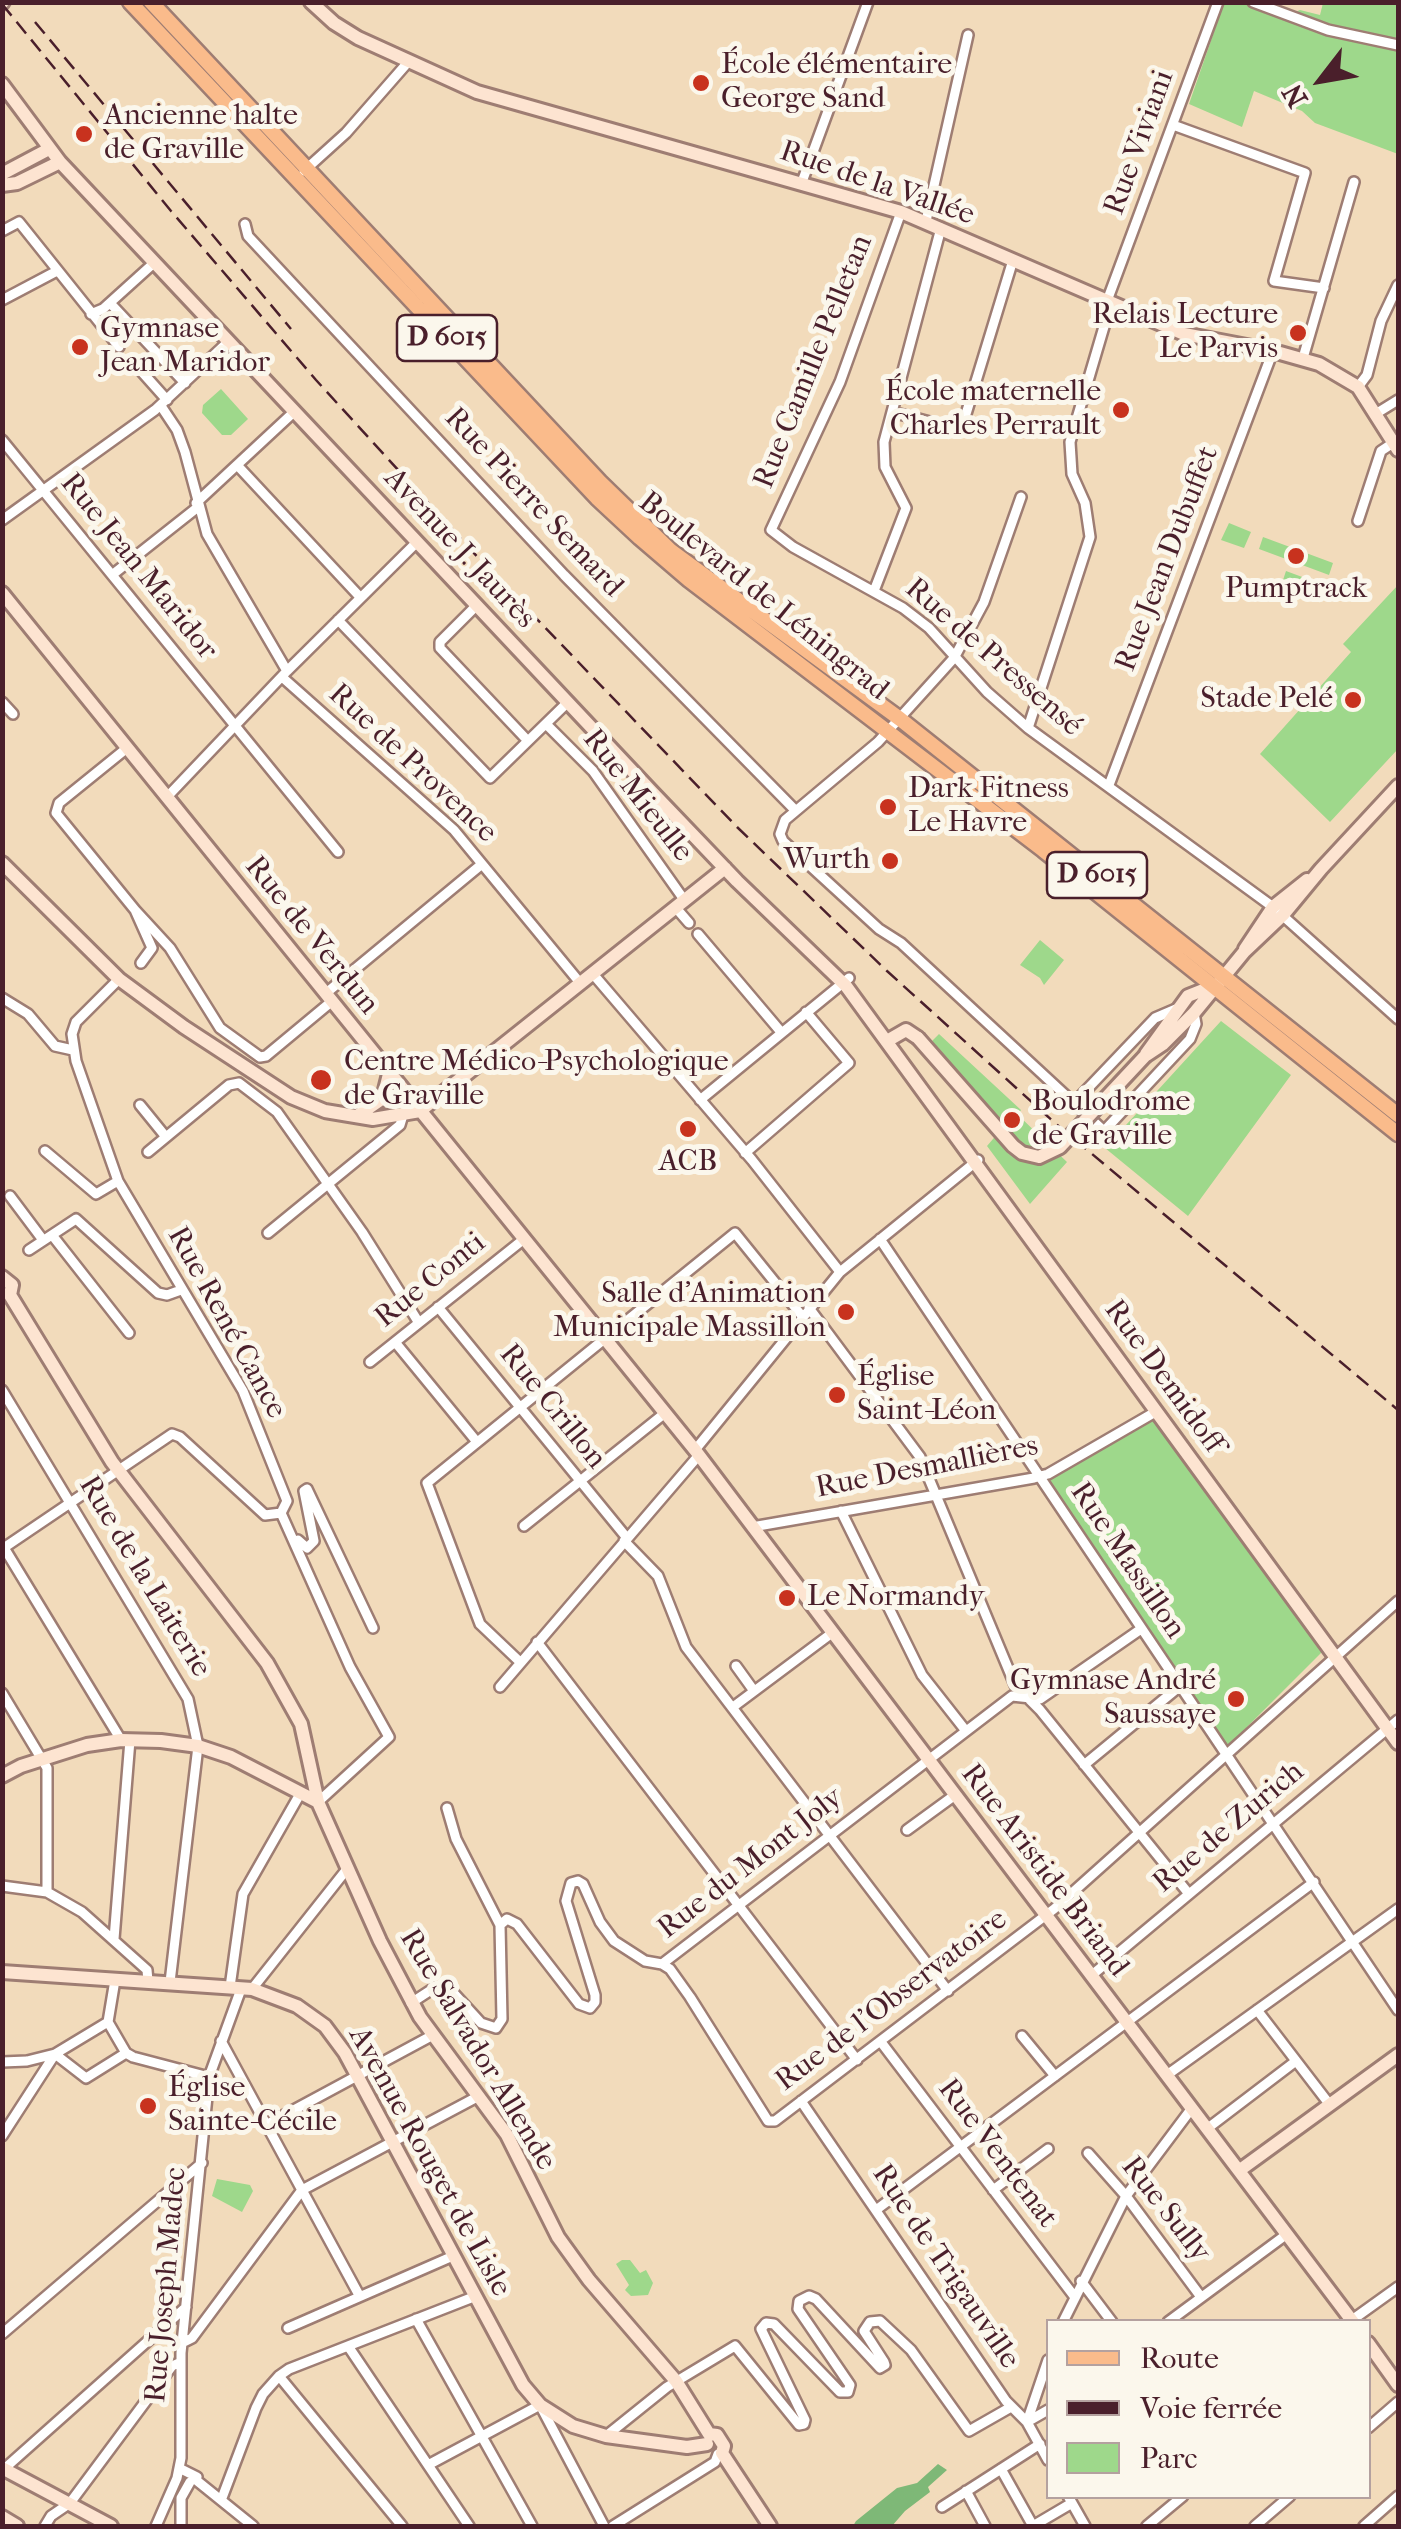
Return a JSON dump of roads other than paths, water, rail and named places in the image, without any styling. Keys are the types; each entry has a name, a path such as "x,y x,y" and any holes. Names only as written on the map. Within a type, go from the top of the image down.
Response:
{"main road":[{"name":"Boulevard de Léningrad","path":"130,2 671,552 900,719 1398,1134"},
{"name":"Boulevard de Léningrad","path":"152,2 301,174 598,498 689,580 1218,981"},
{"name":"D 6015","path":"1218,981 1398,1115"}],"street":[{"name":"Rue de la Vallée","path":"312,2 342,28 477,92 901,212 1184,334 1273,350 1334,370 1358,388 1396,446"},
{"path":"802,182 868,2"},
{"name":"Rue Viviani","path":"1028,728 1090,537 1085,503 1072,474 1070,442 1109,302 1218,2"},
{"path":"1253,2 1328,30 1398,45"},
{"path":"926,221 968,35"},
{"path":"301,174 346,133 409,61"},
{"name":"Avenue J. Jaurès","path":"2,84 60,162 726,868 846,980 890,1038"},
{"path":"1173,125 1306,173 1274,280 1324,288"},
{"path":"2,174 49,149"},
{"path":"2,185 17,183 60,162"},
{"path":"1304,358 1354,182"},
{"name":"Rue Camille Pelletan","path":"770,530 840,382 901,212"},
{"path":"2,231 19,222 119,347"},
{"name":"Rue Pierre Semard","path":"245,224 248,236 564,575 794,810"},
{"path":"874,591 906,508 882,455 941,228"},
{"path":"892,412 945,426 966,414 1013,260"},
{"path":"92,314 156,262"},
{"path":"2,300 56,270"},
{"path":"1358,388 1372,363 1381,321 1398,285"},
{"path":"110,303 185,383"},
{"path":"2,520 164,403 229,341"},
{"name":"Rue Jean Dubuffet","path":"1109,785 1273,350"},
{"name":"Rue de Provence","path":"142,372 164,403 186,452 207,534 285,674 454,830 582,984"},
{"path":"1377,414 1398,400"},
{"path":"112,575 197,505 295,411"},
{"name":"Rue Jean Maridor","path":"2,440 338,852"},
{"path":"1358,521 1381,451 1396,446"},
{"path":"237,465 360,597"},
{"path":"1021,497 969,636 954,658 888,732 794,810 779,829 783,841 879,929 913,954 1104,1131 1190,1039 1196,1024 1194,1013"},
{"name":"Rue de Pressensé","path":"770,530 792,547 874,591 930,628 954,658 1028,728 1278,911 1398,1019"},
{"path":"167,797 417,542"},
{"name":"Rue de Verdun","path":"2,593 697,1453"},
{"path":"477,606 440,642 440,648 528,741"},
{"path":"338,620 490,778 568,702"},
{"path":"2,702 12,714"},
{"name":"Rue Mieulle","path":"546,724 593,771 680,904 688,923"},
{"path":"128,748 56,812 170,948 220,1028 260,1056 266,1056 482,864"},
{"path":"1145,1056 1194,1013 1244,952 1248,939 1398,786"},
{"path":"2,863 119,979 184,1027 291,1097 324,1111 372,1119 420,1112 726,868"},
{"path":"135,910 152,948 140,962"},
{"path":"698,934 781,1032"},
{"path":"593,974 840,1272"},
{"path":"2,998 28,1014 55,1046 73,1050 72,1034 80,1015 119,979"},
{"path":"700,1100 846,980"},
{"path":"890,1038 906,1030 918,1038 1013,1146 1039,1158 1060,1147 1145,1056 1192,992 1218,981"},
{"path":"745,1153 850,1062 809,1009"},
{"path":"1074,1103 1155,1018 1176,1009"},
{"name":"Rue Demidoff","path":"890,1038 1336,1656 1393,1724 1398,1742"},
{"name":"Rue René Cance","path":"73,1050 118,1181 243,1391 286,1496 282,1512 350,1667 389,1736 318,1802"},
{"path":"352,1117 378,1104 390,1074"},
{"path":"148,1152 230,1084 239,1084 277,1112 330,1184 419,1322"},
{"path":"140,1104 166,1137"},
{"path":"268,1234 400,1125 402,1115"},
{"path":"46,1151 96,1194 118,1181"},
{"path":"500,1687 626,1540 840,1272 976,1161"},
{"path":"10,1196 129,1333"},
{"path":"29,1250 76,1219 158,1293 167,1295 180,1290"},
{"path":"520,1662 480,1624 426,1482 735,1232 806,1312 920,1456 1007,1671 1189,1894"},
{"name":"Rue Conti","path":"370,1362 524,1239"},
{"name":"Rue Massillon","path":"880,1239 1398,2010"},
{"name":"Rue Salvador Allende","path":"2,1277 12,1285 6,1297 88,1426 267,1663 301,1724 318,1802 411,2002 507,2135 558,2237 589,2280 676,2381 714,2446 770,2526"},
{"name":"Rue Crillon","path":"438,1307 658,1576 686,1647 948,1991"},
{"path":"395,1342 477,1442"},
{"name":"Rue de la Laiterie","path":"2,1390 188,1699 198,1746 170,1982"},
{"name":"Rue Desmallières","path":"752,1527 1040,1477 1157,1411"},
{"path":"524,1526 665,1413"},
{"path":"114,1938 126,1740 3,1547 172,1434 180,1437 258,1510 266,1515 282,1512 301,1544 310,1547 314,1542 304,1491 307,1489 374,1628"},
{"name":"Rue Aristide Briand","path":"697,1453 1352,2319"},
{"path":"841,1510 922,1675 966,1730"},
{"name":"Rue de l'Observatoire","path":"662,1964 690,1997 768,2122 775,2122 1046,1916 1398,1601"},
{"name":"Rue du Mont Joly","path":"500,1925 507,1919 517,1924 579,2004 590,2008 595,1994 566,1901 568,1887 578,1881 583,1884 600,1922 614,1941 645,1961 662,1964 1012,1696 1040,1699 1141,1629"},
{"path":"732,1707 832,1632"},
{"path":"537,1642 856,2060"},
{"path":"736,1666 754,1691"},
{"path":"1084,1765 1180,1686"},
{"path":"2,1692 43,1758 47,1776 47,1892"},
{"name":"Rue de Zurich","path":"1092,1976 1393,1724"},
{"path":"2,1776 87,1745 126,1740 198,1746 256,1768 318,1802"},
{"path":"241,1988 243,1894 300,1794"},
{"path":"906,1830 954,1795"},
{"path":"411,2002 434,1988 449,1988 481,2022 496,2028 502,2019 500,1925 456,1839 447,1808"},
{"name":"Rue Joseph Madec","path":"156,2526 176,2496 182,2343 210,2077 241,1988 347,1869"},
{"path":"876,2210 1314,1882"},
{"path":"2,1886 47,1892 82,1912 147,1970 148,1981"},
{"path":"1168,2075 1398,1909"},
{"name":"Avenue Rouget de Lisle","path":"2,1972 241,1988 297,2006 324,2026 345,2053 523,2384 540,2406 573,2426 606,2436 687,2447 714,2446"},
{"path":"114,1980 108,2022 126,2053 210,2077"},
{"path":"1258,2010 1330,2105"},
{"path":"2,2062 56,2054 108,2022"},
{"path":"266,2125 433,2034"},
{"path":"1022,2036 1054,2076"},
{"path":"221,2041 360,2295"},
{"name":"Rue Ventenat","path":"880,2042 1074,2296"},
{"path":"56,2054 86,2078 126,2053"},
{"path":"2,2136 56,2054"},
{"path":"1240,2170 1398,2055"},
{"path":"1208,2128 1296,2060"},
{"path":"182,2343 192,2338 302,2190 479,2096"},
{"name":"Rue de Trigauville","path":"802,2101 1011,2407 1027,2422 1046,2456"},
{"path":"1065,2319 1126,2196 1192,2108"},
{"path":"993,2190 1048,2149"},
{"name":"Rue Sully","path":"1088,2154 1126,2196 1201,2298"},
{"path":"2,2334 202,2163"},
{"path":"1172,2319 1288,2234"},
{"path":"288,2328 453,2256"},
{"path":"1081,2281 1110,2319"},
{"path":"1356,2319 1398,2287"},
{"path":"222,2498 256,2408 279,2376 476,2296"},
{"path":"606,2436 676,2381 735,2346 799,2424 804,2424 761,2329 766,2323 774,2324 840,2392 848,2392 850,2385 798,2310 799,2301 809,2296 880,2368 884,2362 864,2331 870,2322 880,2321 911,2350 969,2431 1011,2407"},
{"path":"111,2526 3,2469 186,2307"},
{"path":"416,2319 532,2526"},
{"path":"348,2346 469,2526"},
{"path":"1371,2347 1398,2385"},
{"path":"45,2526 51,2516 70,2502 172,2366 181,2362"},
{"path":"1027,2422 1046,2366"},
{"path":"279,2376 402,2526"},
{"path":"1371,2425 1398,2402"},
{"path":"428,2466 540,2406 604,2526"},
{"path":"1027,2422 1046,2411"},
{"path":"942,2507 1040,2444"},
{"path":"613,2526 715,2462 714,2446"},
{"path":"1001,2468 1033,2526 1070,2500 1085,2526"},
{"path":"178,2473 222,2498 253,2526"},
{"path":"181,2526 176,2496 193,2481"},
{"path":"966,2491 986,2526"},
{"path":"1364,2526 1398,2496"},
{"path":"1147,2526 1179,2499"},
{"path":"1255,2526 1286,2499"},
{"path":"2,2518 17,2526"}],"railway":[{"path":"2,4 316,380 483,563 737,827 887,971 1055,1123 1398,1410"},
{"path":"35,22 291,329"}],"place":[{"name":"École élémentaire George Sand","path":"701,83"},
{"name":"Ancienne halte de Graville","path":"84,134"},
{"name":"Relais Lecture Le Parvis","path":"1298,333"},
{"name":"Gymnase Jean Maridor","path":"80,347"},
{"name":"École maternelle Charles Perrault","path":"1121,410"},
{"name":"Pumptrack","path":"1296,556"},
{"name":"Stade Pelé","path":"1353,700"},
{"name":"Dark Fitness Le Havre","path":"888,807"},
{"name":"Wurth","path":"890,861"},
{"name":"Centre Médico-Psychologique de Graville","path":"321,1080"},
{"name":"Boulodrome de Graville","path":"1012,1120"},
{"name":"ACB","path":"688,1129"},
{"name":"Salle d'Animation Municipale Massillon","path":"846,1312"},
{"name":"Église Saint-Léon","path":"837,1395"},
{"name":"Le Normandy","path":"787,1598"},
{"name":"Gymnase André Saussaye","path":"1236,1699"},
{"name":"Église Sainte-Cécile","path":"148,2106"}]}
